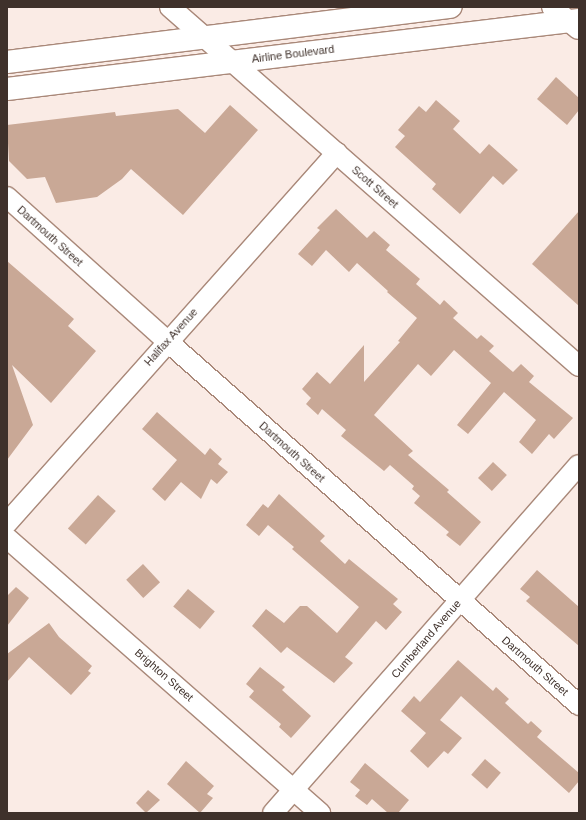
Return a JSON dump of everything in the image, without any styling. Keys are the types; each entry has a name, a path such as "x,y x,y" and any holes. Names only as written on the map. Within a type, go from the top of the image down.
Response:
{"main road":[{"path":"7,62 451,7"},
{"name":"Airline Boulevard","path":"7,90 232,62 576,24"}],"street":[{"name":"Scott Street","path":"170,7 579,366"},
{"path":"552,7 576,24"},
{"name":"Halifax Avenue","path":"7,523 337,153"},
{"name":"Dartmouth Street","path":"7,197 579,705"},
{"name":"Cumberland Avenue","path":"273,813 579,465"},
{"name":"Brighton Street","path":"7,538 320,813"}],"building":[{"path":"556,77 579,98 579,110 567,125 537,99"},
{"path":"436,100 460,121 453,129 480,154 489,144 518,170 503,185 493,176 460,214 432,189 436,184 395,147 405,136 398,130 419,106 426,112"},
{"path":"230,105 258,130 183,215 131,169 122,179 97,197 56,203 45,177 27,179 9,161 7,125 115,112 116,116 178,109 205,133"},
{"path":"336,209 367,238 374,231 390,245 386,250 420,279 416,284 440,305 444,300 458,313 453,318 477,339 481,335 494,346 489,351 513,372 521,364 534,376 529,382 573,418 554,439 549,434 532,454 519,442 536,420 504,392 468,434 457,425 491,383 454,350 431,376 418,364 374,415 413,451 408,455 449,490 447,492 481,522 460,546 446,535 449,532 414,503 420,496 412,489 414,486 390,465 384,471 341,436 346,430 322,409 318,415 306,404 311,398 302,389 317,372 330,384 364,345 364,382 400,342 398,341 417,318 357,263 349,272 326,250 312,266 298,254 320,230 317,228"},
{"path":"579,211 579,306 532,264"},
{"path":"7,261 74,319 68,326 96,351 51,403 12,365 33,425 7,460"},
{"path":"157,412 205,455 210,448 222,459 218,464 228,472 217,484 211,479 201,499 181,482 165,501 152,489 177,460 142,429"},
{"path":"493,462 507,475 492,491 478,478"},
{"path":"279,494 325,536 320,541 345,564 349,559 398,599 393,604 402,612 386,630 376,621 345,657 353,663 334,683 287,647 281,653 252,626 266,609 284,623 300,606 307,606 337,633 359,607 292,549 294,547 268,525 259,536 246,525 263,504 268,508"},
{"path":"98,495 116,511 86,545 68,528"},
{"path":"143,564 160,582 143,598 126,580"},
{"path":"537,570 579,607 579,646 526,601 530,597 520,589"},
{"path":"16,587 29,598 7,626 7,596"},
{"path":"188,589 215,611 200,629 173,607"},
{"path":"49,623 59,637 92,666 88,671 91,673 71,695 29,657 7,682 7,654"},
{"path":"458,660 493,691 496,687 509,699 505,703 528,724 531,721 542,731 537,737 579,773 579,781 569,793 461,696 440,720 462,738 448,754 444,751 428,768 410,751 426,733 401,711 414,696 420,702"},
{"path":"260,667 285,687 282,690 311,716 291,738 279,727 281,724 249,697 254,691 246,684"},
{"path":"485,759 501,773 487,789 471,775"},
{"path":"186,761 214,786 207,794 213,798 200,813 167,784"},
{"path":"365,763 409,800 398,813 388,813 372,799 367,805 355,796 360,790 350,782"},
{"path":"148,790 160,800 146,813 136,803"}]}
